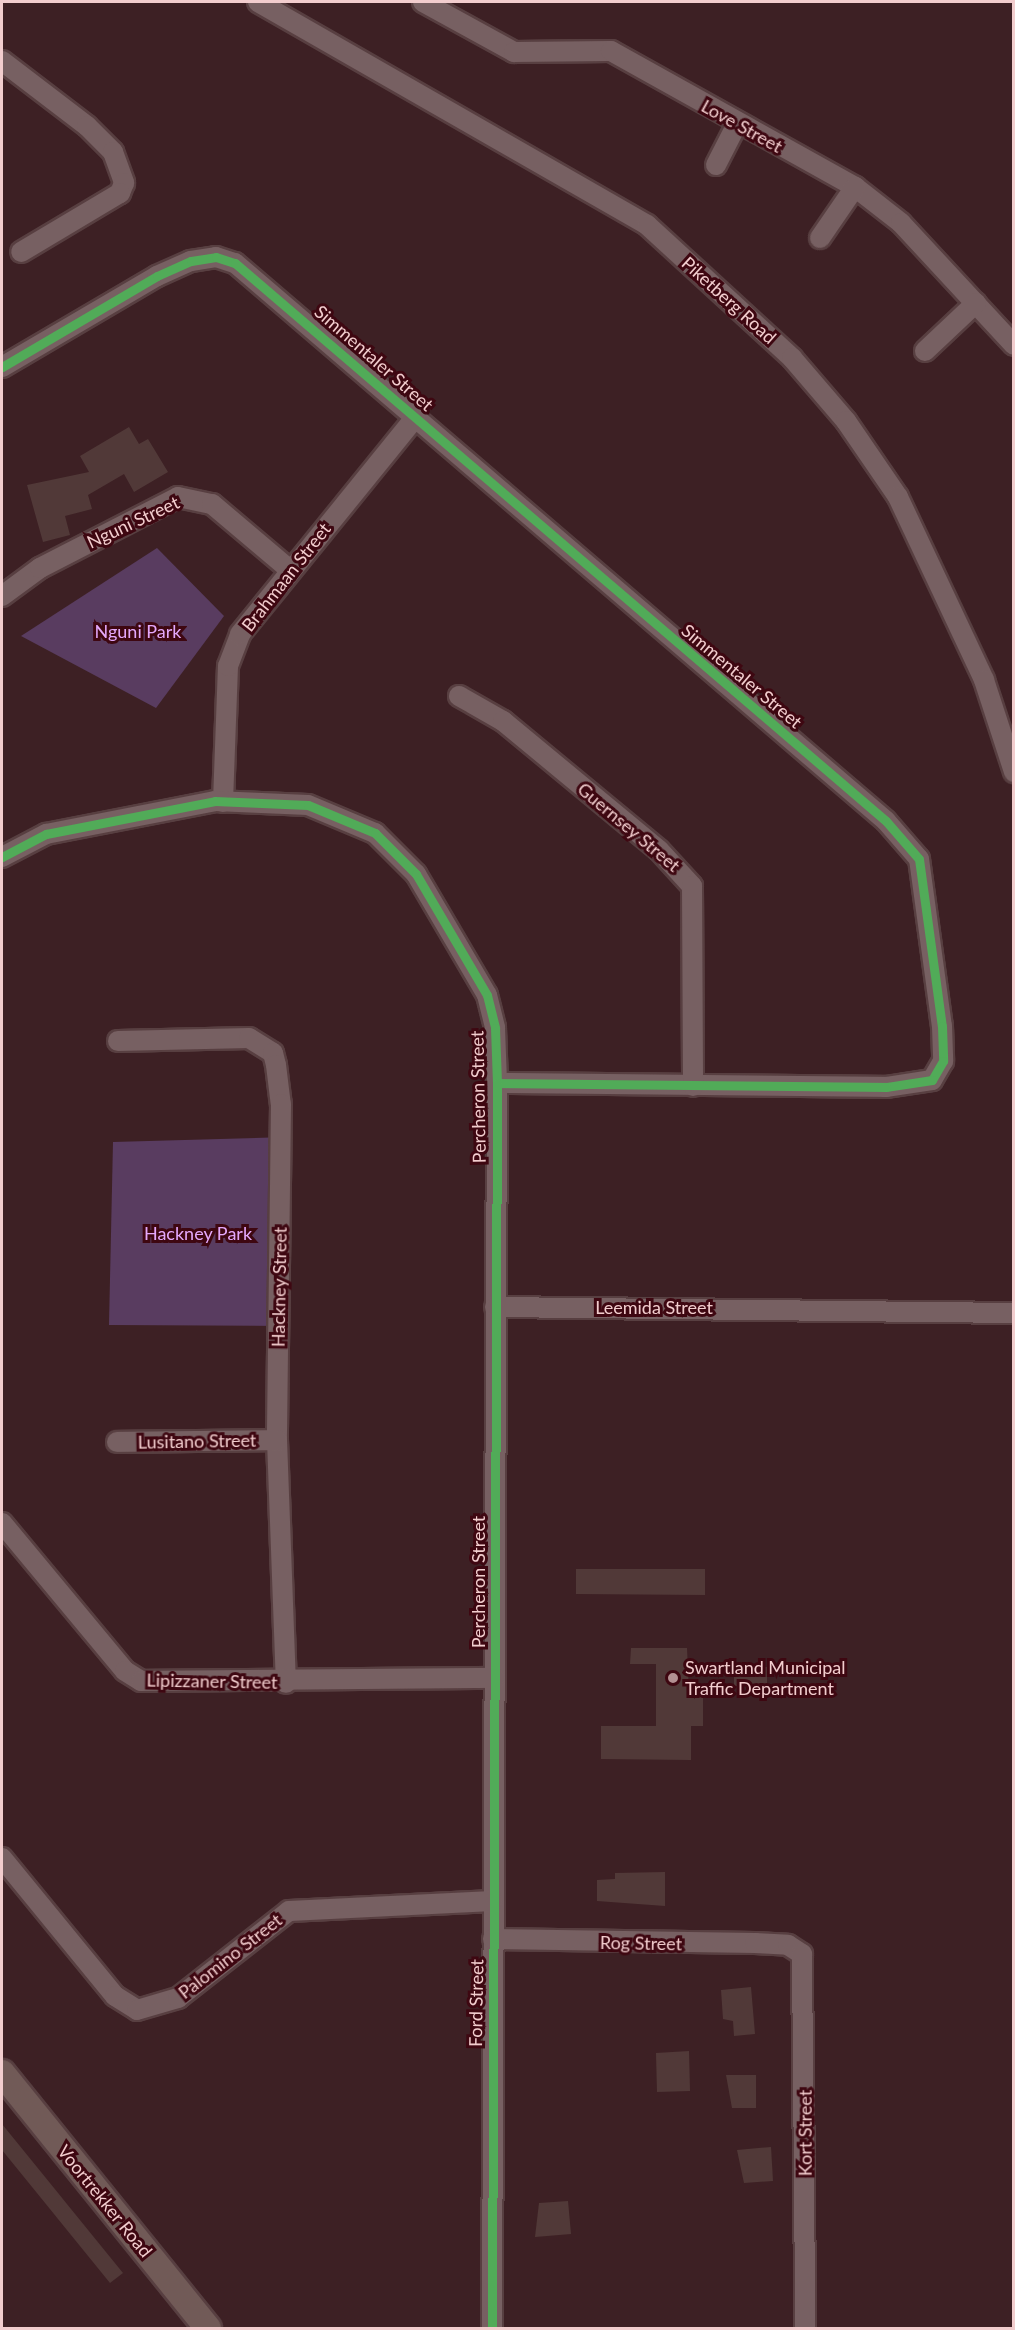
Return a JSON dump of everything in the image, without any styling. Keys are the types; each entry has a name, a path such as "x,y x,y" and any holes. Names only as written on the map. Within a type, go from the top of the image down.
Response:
{"main road":[{"name":"Voortrekker Road","path":"2,2073 208,2328"}],"street":[{"name":"Piketberg Road","path":"258,2 647,225 792,358 846,421 898,497 984,680 1014,772"},
{"name":"Love Street","path":"423,2 514,52 611,51 738,124 855,187 901,223 1014,345"},
{"path":"2,61 87,126 113,152 124,183 120,193 21,252"},
{"path":"716,165 738,124"},
{"path":"820,238 855,187"},
{"name":"Simmentaler Street","path":"2,367 157,276 216,257 255,275 416,417 886,821 919,859 942,1026 943,1061 932,1080 910,1087 497,1083"},
{"path":"925,351 976,303"},
{"name":"Brahmaan Street","path":"223,802 228,666 240,634 416,417"},
{"name":"Nguni Street","path":"2,596 40,568 178,497 212,504 290,570"},
{"name":"Guernsey Street","path":"459,696 503,721 659,850 692,886 693,1086"},
{"name":"Percheron Street","path":"2,858 46,834 223,802 308,805 343,816 375,833 416,874 487,995 495,1028 497,1083 495,1678"},
{"name":"Hackney Street","path":"118,1041 232,1036 249,1038 273,1053 281,1104 277,1440 286,1683"},
{"name":"Leemida Street","path":"495,1306 812,1307 1014,1313"},
{"name":"Lusitano Street","path":"117,1442 277,1440"},
{"name":"Lipizzaner Street","path":"2,1523 125,1671 141,1681 286,1683 495,1678"},
{"name":"Ford Street","path":"492,2328 495,1678"},
{"name":"Palomino Street","path":"2,1858 115,1996 137,2010 178,1998 289,1911 493,1901"},
{"name":"Rog Street","path":"493,1940 788,1945"},
{"name":"Kort Street","path":"788,1945 802,1954 806,1967 805,2328"}],"green space":[{"name":"Nguni Park","path":"157,548 224,616 156,708 21,636"},
{"name":"Hackney Park","path":"287,1137 283,1326 109,1325 113,1142"}],"building":[{"path":"129,427 139,444 148,439 168,472 134,492 124,474 88,495 92,509 65,516 70,535 43,542 27,485 89,472 80,456"},
{"path":"576,1569 705,1569 705,1595 576,1594"},
{"path":"631,1648 687,1648 689,1692 703,1692 703,1726 691,1726 691,1760 601,1759 601,1726 656,1726 656,1664 630,1664"},
{"path":"734,1667 767,1667 767,1686 734,1686"},
{"path":"665,1872 665,1906 597,1901 597,1880 615,1879 615,1873"},
{"path":"751,1987 755,2034 734,2036 733,2021 723,2019 721,1990"},
{"path":"689,2051 690,2091 657,2092 656,2053"},
{"path":"726,2075 756,2075 756,2108 732,2108"},
{"path":"2,2124 123,2273 110,2283 2,2150"},
{"path":"771,2147 773,2181 744,2183 737,2150"},
{"path":"568,2201 571,2234 535,2237 539,2203"}],"cycle path":[{"path":"2,367 157,276 191,261 216,257 235,263 886,821 919,859 942,1026 943,1061 932,1080 886,1087 497,1083"},
{"path":"2,857 46,834 215,801 308,805 375,833 416,874 487,995 495,1028 497,1083 492,2328"}],"place":[{"name":"Swartland Municipal Traffic Department","path":"673,1678"}]}
